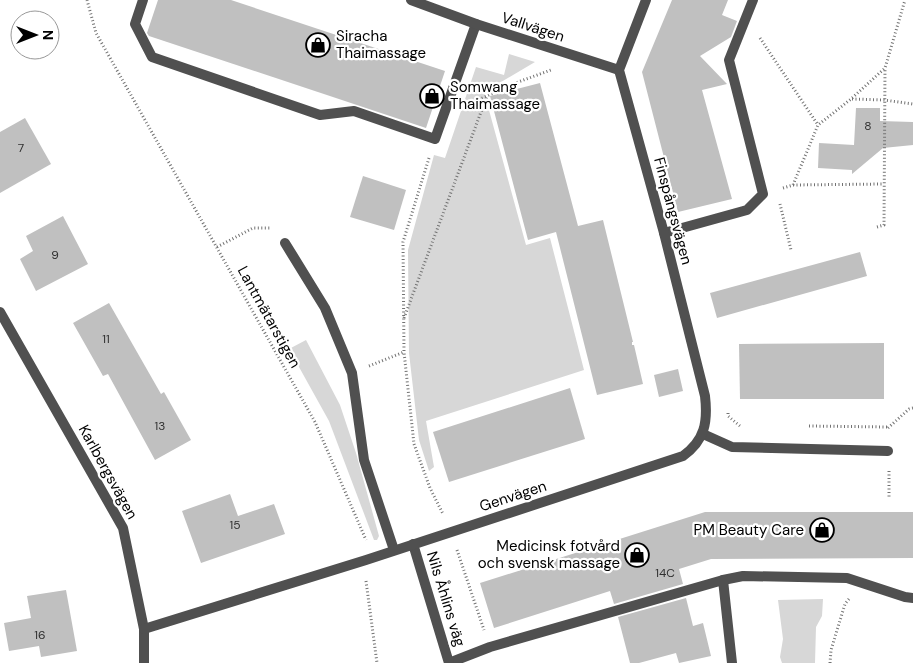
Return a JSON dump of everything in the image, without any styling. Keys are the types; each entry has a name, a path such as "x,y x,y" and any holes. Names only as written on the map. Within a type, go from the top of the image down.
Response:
{"street":[{"path":"143,0 135,24 152,57 320,115 354,111 435,139 476,24"},
{"name":"Vallvägen","path":"411,0 476,24 619,70"},
{"path":"619,70 646,0"},
{"path":"664,233 747,210 763,194 729,60 753,0"},
{"name":"Finspångsvägen","path":"619,70 664,233 705,396 706,412 703,434"},
{"path":"285,243 325,308 352,373 364,460 394,550"},
{"name":"Karlbergsvägen","path":"0,312 123,528 144,629 144,663"},
{"path":"703,434 732,447 888,451"},
{"name":"Genvägen","path":"144,629 366,560 683,456 696,445 703,434"},
{"name":"Nils Åhlins väg","path":"413,544 449,663"},
{"path":"449,663 490,647 722,580 743,576 847,578 913,598"},
{"path":"722,580 732,663"}],"path":[{"name":"Lantmätarstigen","path":"87,0 96,33 315,422 368,545 365,577 377,663"},
{"path":"877,228 884,226 885,68 905,0"},
{"path":"746,17 818,125"},
{"path":"793,185 818,125 852,100 885,68"},
{"path":"444,116 518,82 554,69"},
{"path":"403,321 487,96"},
{"path":"852,100 884,100 913,104"},
{"path":"435,139 403,242 404,352 414,444 430,488 451,532 490,647"},
{"path":"763,194 793,185 884,184"},
{"path":"776,190 791,250"},
{"path":"217,247 253,228 277,228 285,243"},
{"path":"352,373 404,352"},
{"path":"726,406 728,416 738,426 748,426"},
{"path":"804,426 888,427"},
{"path":"830,663 831,650 845,604 863,584"}],"shaded area":[{"path":"509,54 535,62 484,92 526,245 550,238 584,370 426,421 434,467 429,471 419,440 409,353 408,250 434,155 445,158 476,67 504,75"},
{"path":"306,340 340,405 356,453 379,536 377,540 374,540 329,421 289,349"},
{"path":"823,599 822,616 816,627 815,663 782,663 780,657 783,639 778,600"}],"building":[{"path":"158,0 231,0 445,71 426,128 149,36 147,33"},
{"path":"672,0 728,0 722,15 737,21 731,37 700,56 727,84 702,90 732,199 678,212 642,72"},
{"path":"540,83 578,226 603,220 643,384 597,395 556,232 528,240 490,96"},
{"path":"856,108 880,108 880,121 913,122 913,145 883,148 852,174 852,170 818,168 819,143 854,145"},
{"path":"25,118 51,164 0,193 0,132"},
{"path":"363,176 406,190 394,230 350,217"},
{"path":"63,216 88,264 36,291 20,259 33,251 26,236"},
{"path":"860,252 867,276 717,318 710,293"},
{"path":"109,303 161,394 164,392 191,440 155,460 108,374 103,376 73,323"},
{"path":"884,343 884,399 740,399 739,344"},
{"path":"678,369 683,391 659,397 654,375"},
{"path":"570,388 585,439 449,482 433,432"},
{"path":"230,494 238,516 274,504 285,534 201,563 182,511"},
{"path":"705,512 913,512 913,558 711,559 679,569 683,584 614,604 610,591 494,628 480,583"},
{"path":"66,590 77,651 41,657 39,646 9,651 4,623 31,618 27,596"},
{"path":"686,598 693,626 703,623 711,656 679,663 676,653 639,663 630,663 618,617"}],"place":[{"name":"Siracha Thaimassage","path":"318,45"},
{"name":"Somwang Thaimassage","path":"432,96"},
{"name":"PM Beauty Care","path":"822,530"},
{"name":"Medicinsk fotvård och svensk massage","path":"637,555"}]}
